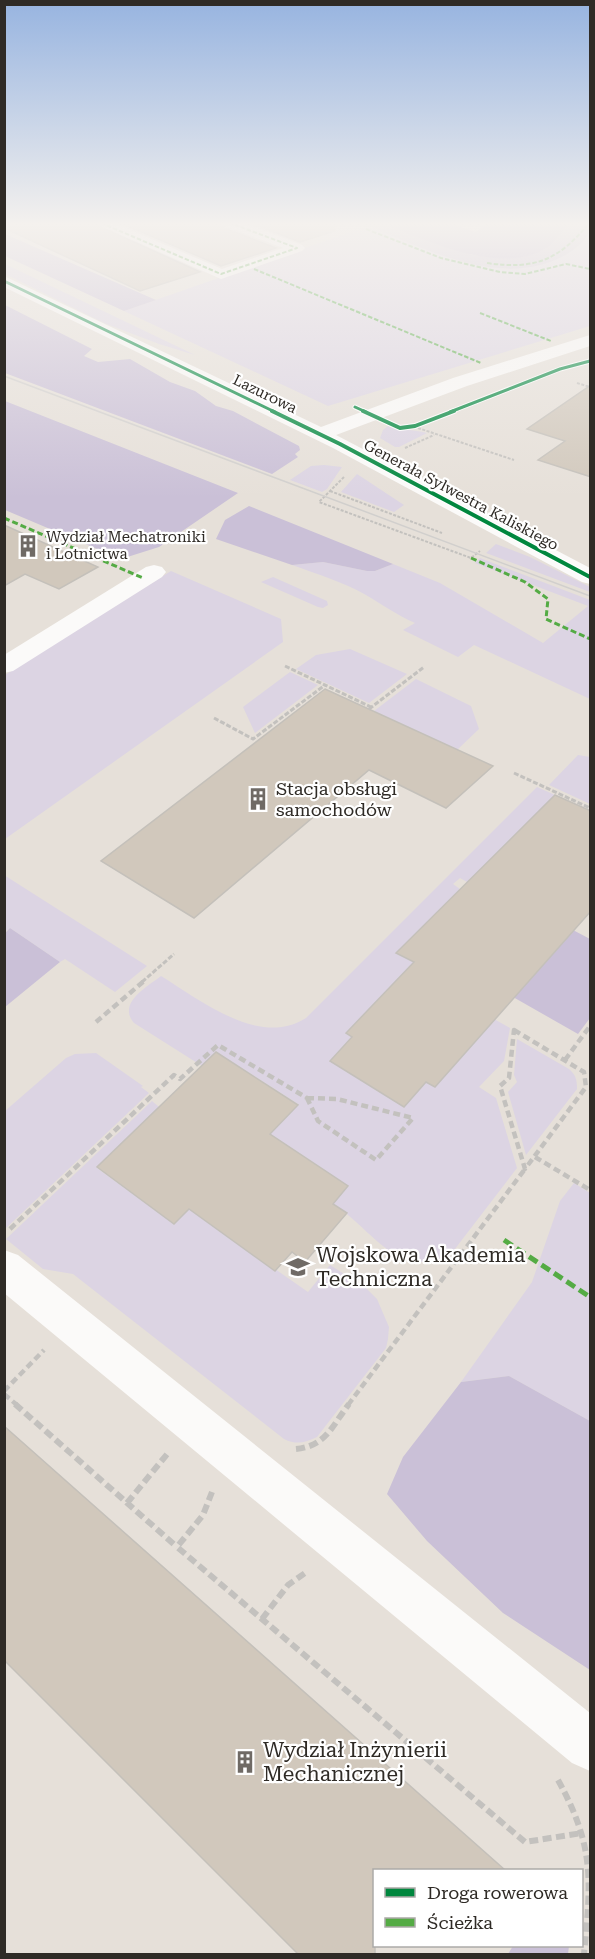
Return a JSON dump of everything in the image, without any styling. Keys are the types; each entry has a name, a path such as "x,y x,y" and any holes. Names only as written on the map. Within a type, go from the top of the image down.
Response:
{"street":[{"name":"Lazurowa","path":"73,314 320,435"},
{"path":"320,435 460,382 591,340"},
{"path":"562,348 591,363"},
{"name":"Generała Sylwestra Kaliskiego","path":"320,435 591,577"},
{"path":"4,666 154,572"},
{"path":"4,1268 591,1745"}],"path":[{"path":"577,383 591,387"},
{"path":"371,415 400,428 415,426 431,420"},
{"path":"415,426 434,435 514,460"},
{"path":"398,451 434,435"},
{"path":"347,474 319,502 471,558"},
{"path":"330,491 417,524"},
{"path":"285,666 370,708 424,668"},
{"path":"214,718 253,739 325,685"},
{"path":"514,773 591,808"},
{"path":"96,1022 174,954"},
{"path":"565,1060 591,1026"},
{"path":"288,1448 296,1450 313,1447 325,1436 535,1157 586,1087 584,1072 514,1030 509,1078 500,1086 525,1169"},
{"path":"4,1235 174,1075 180,1079 218,1045 307,1098 337,1099 413,1118 376,1160 318,1121 307,1098"},
{"path":"535,1157 591,1190"},
{"path":"58,1311 38,1334 50,1343 4,1392 177,1547 525,1842 582,1833"},
{"path":"127,1503 174,1445"},
{"path":"177,1547 202,1517 212,1498 212,1485"},
{"path":"262,1619 286,1586 300,1574 312,1569 320,1572"},
{"path":"555,1774 582,1833 588,1855 590,1879 584,1954"}],"shaded area":[{"path":"5,314 24,314 92,349 84,356 98,362 130,359 170,382 195,391 216,406 233,411 299,446 300,450 295,454 298,457 272,474 5,373"},
{"path":"87,314 110,314 195,355 159,344"},
{"path":"131,314 590,314 590,326 328,406"},
{"path":"5,401 238,493 159,547 121,559 5,510"},
{"path":"388,426 427,433 395,447 380,438 383,430"},
{"path":"311,466 342,467 327,489 322,492 290,480"},
{"path":"357,474 404,505 394,512 341,492"},
{"path":"249,506 393,564 375,571 323,562 292,565 216,539 225,520"},
{"path":"496,544 530,557 590,587 590,592 486,553"},
{"path":"480,558 590,600 590,699 474,645 458,657 403,630 415,623 366,595 339,582 292,565 323,562 375,571 393,564 440,583 543,643 588,606 475,563"},
{"path":"171,571 281,619 283,642 5,839 5,675"},
{"path":"273,577 327,601 328,605 323,608 318,607 261,582"},
{"path":"350,649 407,674 369,703 296,669 316,655"},
{"path":"290,672 318,685 255,733 243,707"},
{"path":"416,679 471,706 479,729 457,750 374,711"},
{"path":"578,755 590,757 590,804 549,785"},
{"path":"537,787 555,795 467,882 460,878 453,884 460,889 397,952 414,962 346,1033 352,1037 330,1061 404,1107 426,1082 494,1019 510,1028 504,1061 479,1087 496,1098 517,1168 448,1258 429,1262 412,1261 385,1247 333,1204 348,1186 270,1134 298,1104 216,1052 202,1066 134,1023 129,1009 136,996 161,976 212,1008 250,1024 269,1027 288,1026 306,1018"},
{"path":"4,875 147,966 115,992 65,959 60,962 10,928 5,932"},
{"path":"10,928 60,962 5,1007 5,933"},
{"path":"573,930 590,939 590,1018 578,1034 513,997"},
{"path":"517,1039 569,1069 577,1083 577,1089 526,1155 508,1092 517,1082 514,1075"},
{"path":"96,1053 143,1086 141,1087 149,1093 5,1229 5,1111 66,1058 75,1054"},
{"path":"152,1101 159,1107 97,1168 174,1224 189,1209 308,1292 330,1265 366,1288 377,1299 389,1327 386,1348 317,1437 300,1442 284,1439 73,1274 43,1269 6,1239"},
{"path":"574,1183 590,1193 590,1421 509,1376 461,1382 532,1282 560,1201"},
{"path":"509,1376 590,1421 590,1670 503,1613 427,1541 387,1494 403,1457 461,1382"},
{"path":"512,1947 569,1947 568,1954 508,1954"}],"building":[{"path":"591,385 591,477 538,460 565,441 527,429"},
{"name":"Wydział Mechatroniki i Lotnictwa","path":"4,525 98,567 59,589 25,574 4,586"},
{"name":"Stacja obsługi samochodów","path":"325,689 493,766 446,808 369,770 194,918 101,861"},
{"path":"555,795 591,811 591,911 435,1087 426,1082 404,1107 330,1061 352,1037 346,1033 414,962 396,953"},
{"path":"216,1052 298,1105 270,1134 348,1186 333,1204 347,1213 305,1262 292,1252 275,1271 189,1209 174,1224 97,1167"},
{"name":"Wydział Inżynierii Mechanicznej","path":"4,1426 504,1869 373,1869 373,1947 375,1947 375,1954 298,1954 4,1660"}],"tram line":[{"path":"4,376 590,596"}],"marked path":[{"path":"364,314 481,363"},
{"path":"484,314 551,341"},
{"path":"4,518 143,578"},
{"path":"471,558 525,582 548,599 546,619 590,639"},
{"path":"504,1240 590,1297"}],"cycle path":[{"path":"73,314 340,444 590,577"},
{"path":"355,407 400,428 415,426 560,369 590,361"}],"place":[{"name":"Wydział Mechatroniki i Lotnictwa","path":"28,546"},
{"name":"Stacja obsługi samochodów","path":"258,799"},
{"name":"Wojskowa Akademia Techniczna","path":"298,1267"},
{"name":"Wydział Inżynierii Mechanicznej","path":"245,1762"}]}
